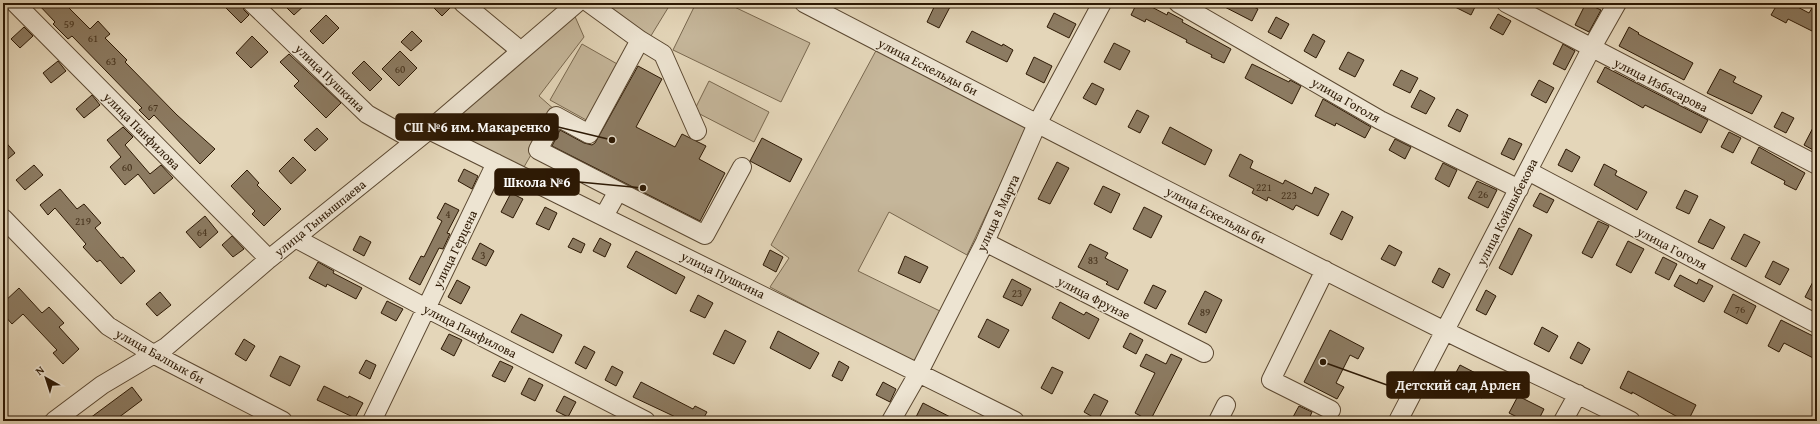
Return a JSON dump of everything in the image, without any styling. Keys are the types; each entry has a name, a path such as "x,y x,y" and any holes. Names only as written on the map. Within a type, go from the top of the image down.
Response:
{"street":[{"name":"улица Панфилова","path":"14,3 268,259"},
{"name":"улица Пушкина","path":"252,3 367,114 415,141"},
{"path":"463,3 521,51"},
{"name":"улица Тынышпаева","path":"54,421 102,385 166,347 268,259 429,130 577,3"},
{"path":"589,3 640,40 663,54 697,131"},
{"name":"улица Ескельды би","path":"804,3 1037,124 1445,331 1578,394 1631,421"},
{"name":"улица 8 Марта","path":"891,421 985,242 1037,124 1102,3"},
{"name":"улица Гоголя","path":"1178,3 1380,120 1518,189"},
{"name":"улица Избасарова","path":"1506,3 1591,49 1817,165"},
{"name":"улица Койшыбекова","path":"1398,421 1591,49 1617,3"},
{"path":"640,40 589,134 556,116 538,150 705,235"},
{"name":"улица Пушкина","path":"429,130 1015,421"},
{"name":"улица Герцена","path":"372,421 496,163"},
{"path":"691,259 742,167"},
{"name":"улица Гоголя","path":"1528,171 1817,324"},
{"path":"604,216 618,191"},
{"name":"улица Балпык би","path":"3,218 108,326 261,417 283,421"},
{"name":"улица Панфилова","path":"295,238 426,308 646,421"},
{"name":"улица Фрунзе","path":"985,242 1204,353"},
{"path":"1325,270 1271,380 1330,410"},
{"path":"1563,421 1578,394"},
{"path":"1218,421 1226,405"}],"shaded area":[{"path":"598,3 671,3 649,39"},
{"path":"696,3 726,3 810,43 781,102 673,50"},
{"path":"573,12 584,37 539,96 556,111 524,167 440,129"},
{"path":"582,44 619,65 588,121 550,100"},
{"path":"879,45 1027,128 967,255 889,212 858,271 944,313 915,364 770,287 789,258 771,245"},
{"path":"709,81 769,112 754,142 694,111"}],"building":[{"path":"37,3 64,3 90,29 98,21 110,34 105,38 127,60 125,62 177,115 215,149 200,164 154,115 149,120 139,110 142,108 72,36 68,39 53,24 55,22"},
{"path":"221,3 242,3 244,10 249,15 241,23"},
{"path":"282,3 307,3 294,15"},
{"path":"429,3 453,3 453,5 442,16"},
{"path":"936,3 942,3 950,7 939,28 927,22"},
{"path":"1137,3 1144,3 1167,15 1168,12 1183,20 1182,22 1231,49 1224,63 1186,42 1187,40 1146,19 1145,22 1131,15"},
{"path":"1217,3 1246,3 1258,9 1252,21"},
{"path":"1447,3 1477,3 1471,15"},
{"path":"1586,3 1601,10 1589,32 1575,25"},
{"path":"1778,3 1790,3 1809,13 1815,3 1817,3 1817,26 1814,32 1788,19 1786,23 1771,15"},
{"path":"1054,13 1076,24 1069,38 1047,27"},
{"path":"1498,14 1511,21 1503,35 1490,28"},
{"path":"326,15 339,28 323,44 310,31"},
{"path":"1276,17 1289,24 1281,39 1268,32"},
{"path":"24,27 33,36 20,48 11,39"},
{"path":"1629,27 1639,33 1638,34 1693,63 1684,80 1619,46"},
{"path":"412,31 422,41 411,51 401,42"},
{"path":"972,31 1002,46 1003,44 1013,50 1007,62 966,42"},
{"path":"1313,34 1325,41 1316,58 1304,51"},
{"path":"252,36 268,52 251,68 236,53"},
{"path":"1114,43 1130,51 1120,70 1104,62"},
{"path":"1563,44 1575,51 1565,70 1553,64"},
{"path":"400,51 417,68 399,86 382,69"},
{"path":"1348,52 1364,60 1355,77 1339,69"},
{"path":"289,54 341,103 326,118 294,86 299,81 280,62"},
{"path":"1034,57 1052,66 1044,83 1026,74"},
{"path":"58,61 66,71 51,83 43,73"},
{"path":"364,61 382,79 370,91 352,73"},
{"path":"1252,64 1289,82 1290,80 1301,86 1292,104 1245,78"},
{"path":"638,66 662,79 636,127 675,147 682,134 706,146 699,159 725,173 700,221 552,146 560,130 584,143 592,145 595,143"},
{"path":"1605,67 1708,120 1701,133 1645,105 1643,108 1597,82"},
{"path":"1720,69 1736,77 1733,82 1762,96 1752,114 1707,93"},
{"path":"1401,70 1418,78 1410,93 1393,85"},
{"path":"1539,80 1554,88 1546,103 1531,95"},
{"path":"1092,83 1104,89 1096,105 1083,98"},
{"path":"1420,90 1435,98 1426,114 1411,107"},
{"path":"92,95 100,105 84,118 76,109"},
{"path":"1323,99 1371,127 1365,138 1336,123 1335,126 1315,116"},
{"path":"1457,109 1468,115 1460,132 1448,126"},
{"path":"1137,110 1149,116 1140,133 1128,127"},
{"path":"1782,112 1794,118 1786,133 1774,127"},
{"path":"1817,120 1817,152 1804,145"},
{"path":"123,127 133,137 125,145 150,174 161,165 173,178 154,194 138,174 125,185 110,167 121,157 107,140"},
{"path":"1170,127 1212,150 1205,165 1162,143"},
{"path":"317,128 328,139 315,151 304,140"},
{"path":"1729,132 1741,138 1733,153 1721,147"},
{"path":"762,138 802,159 790,182 750,161"},
{"path":"1509,138 1522,144 1514,160 1501,154"},
{"path":"3,139 15,153 3,163"},
{"path":"1395,139 1411,147 1405,159 1389,150"},
{"path":"1759,147 1805,173 1796,190 1784,184 1785,181 1751,163"},
{"path":"1566,149 1580,157 1572,172 1558,165"},
{"path":"1240,154 1253,161 1250,168 1283,184 1285,180 1312,194 1315,187 1329,194 1318,216 1296,205 1293,210 1268,197 1267,201 1252,193 1254,189 1229,176"},
{"path":"293,157 306,170 291,184 279,171"},
{"path":"1057,162 1069,168 1050,204 1038,199"},
{"path":"1443,163 1457,170 1449,187 1435,179"},
{"path":"1604,164 1617,171 1615,175 1647,192 1637,210 1594,185"},
{"path":"34,165 43,175 25,190 16,180"},
{"path":"464,169 478,176 472,189 458,181"},
{"path":"247,170 259,183 257,185 281,209 264,226 252,214 255,211 231,186"},
{"path":"1477,181 1497,190 1488,208 1468,198"},
{"path":"1103,186 1120,194 1111,213 1094,204"},
{"path":"60,189 77,209 84,204 101,223 95,228 121,258 123,257 135,271 121,284 100,260 97,262 83,247 86,244 55,208 48,215 40,205"},
{"path":"1685,190 1698,196 1689,214 1676,208"},
{"path":"511,193 523,199 513,218 501,212"},
{"path":"1540,193 1554,200 1547,213 1533,206"},
{"path":"445,203 459,210 447,233 450,234 443,249 439,248 420,285 409,279 421,256 424,257 442,221 437,218"},
{"path":"545,207 557,213 549,230 536,224"},
{"path":"1144,207 1162,216 1151,238 1133,229"},
{"path":"1342,211 1353,217 1342,240 1330,234"},
{"path":"205,216 218,232 200,248 186,232"},
{"path":"1710,219 1725,227 1713,249 1698,242"},
{"path":"1598,221 1609,226 1592,258 1582,253"},
{"path":"1519,228 1532,235 1512,275 1499,268"},
{"path":"1744,234 1760,242 1746,267 1731,259"},
{"path":"232,236 244,249 233,257 222,245"},
{"path":"360,236 371,242 364,256 353,250"},
{"path":"573,238 585,244 581,253 568,247"},
{"path":"600,238 611,244 605,257 593,251"},
{"path":"1628,241 1644,249 1631,273 1616,265"},
{"path":"480,243 494,251 486,266 472,259"},
{"path":"1090,244 1108,253 1105,258 1128,270 1118,290 1106,284 1108,282 1078,267"},
{"path":"1389,245 1402,252 1395,266 1381,259"},
{"path":"770,250 783,257 776,272 763,265"},
{"path":"636,251 685,277 676,294 627,267"},
{"path":"905,256 928,267 920,283 898,273"},
{"path":"1663,257 1677,264 1669,280 1655,273"},
{"path":"1773,261 1789,269 1780,285 1765,277"},
{"path":"318,262 334,271 333,273 362,288 356,299 327,284 326,287 309,278"},
{"path":"1439,268 1450,274 1443,288 1432,282"},
{"path":"1817,274 1817,303 1805,297"},
{"path":"1680,275 1697,284 1699,279 1713,286 1704,302 1674,286"},
{"path":"1012,279 1031,289 1022,306 1003,297"},
{"path":"457,280 470,287 461,304 448,297"},
{"path":"1153,285 1166,291 1156,309 1144,303"},
{"path":"19,288 42,313 49,307 64,323 59,327 79,349 63,364 53,353 57,350 23,314 12,324 3,314 3,303"},
{"path":"1486,290 1496,296 1486,315 1476,310"},
{"path":"1205,291 1222,300 1206,333 1188,324"},
{"path":"160,292 171,305 157,316 146,304"},
{"path":"1733,294 1756,306 1747,324 1724,312"},
{"path":"698,295 713,303 705,318 690,311"},
{"path":"387,301 403,309 396,321 381,313"},
{"path":"1060,302 1084,315 1086,312 1099,319 1089,339 1052,318"},
{"path":"521,314 562,335 553,353 511,332"},
{"path":"987,319 1009,330 999,348 978,337"},
{"path":"1781,320 1817,338 1817,360 1784,343 1779,352 1768,346"},
{"path":"1542,327 1558,336 1549,352 1534,344"},
{"path":"725,330 746,341 734,364 713,354"},
{"path":"1330,330 1364,348 1358,359 1350,355 1336,383 1344,387 1337,399 1304,382"},
{"path":"778,331 819,353 810,369 770,348"},
{"path":"1130,333 1143,340 1136,354 1123,347"},
{"path":"449,334 462,340 454,356 441,349"},
{"path":"244,339 255,346 246,361 235,354"},
{"path":"1578,342 1590,349 1582,364 1570,358"},
{"path":"584,346 595,352 586,369 575,363"},
{"path":"1146,354 1166,364 1171,354 1182,359 1150,421 1135,413 1155,373 1140,366"},
{"path":"280,356 300,366 290,386 270,376"},
{"path":"366,360 376,365 370,379 359,373"},
{"path":"500,361 513,367 505,382 492,376"},
{"path":"839,361 849,367 842,381 832,376"},
{"path":"1460,365 1491,381 1482,398 1451,382"},
{"path":"612,366 623,372 616,386 605,380"},
{"path":"1052,367 1063,372 1052,394 1041,388"},
{"path":"1628,371 1696,405 1688,421 1685,421 1632,392 1632,394 1620,388"},
{"path":"529,378 543,385 535,401 521,394"},
{"path":"641,382 693,409 695,406 707,412 702,421 684,421 633,397"},
{"path":"883,382 896,389 890,402 876,395"},
{"path":"324,386 348,398 349,396 363,403 355,418 317,400"},
{"path":"132,387 142,400 114,421 86,421"},
{"path":"1094,394 1108,401 1098,420 1084,412"},
{"path":"564,396 576,402 568,417 556,411"},
{"path":"1518,396 1544,409 1538,421 1525,421 1509,413"},
{"path":"923,403 958,421 914,421"},
{"path":"1299,406 1312,412 1308,421 1302,421 1293,417"}],"place":[{"name":"СШ №6 им. Макаренко","path":"612,140"},
{"name":"Школа №6","path":"643,188"},
{"name":"Детский сад Арлен","path":"1323,362"}]}
